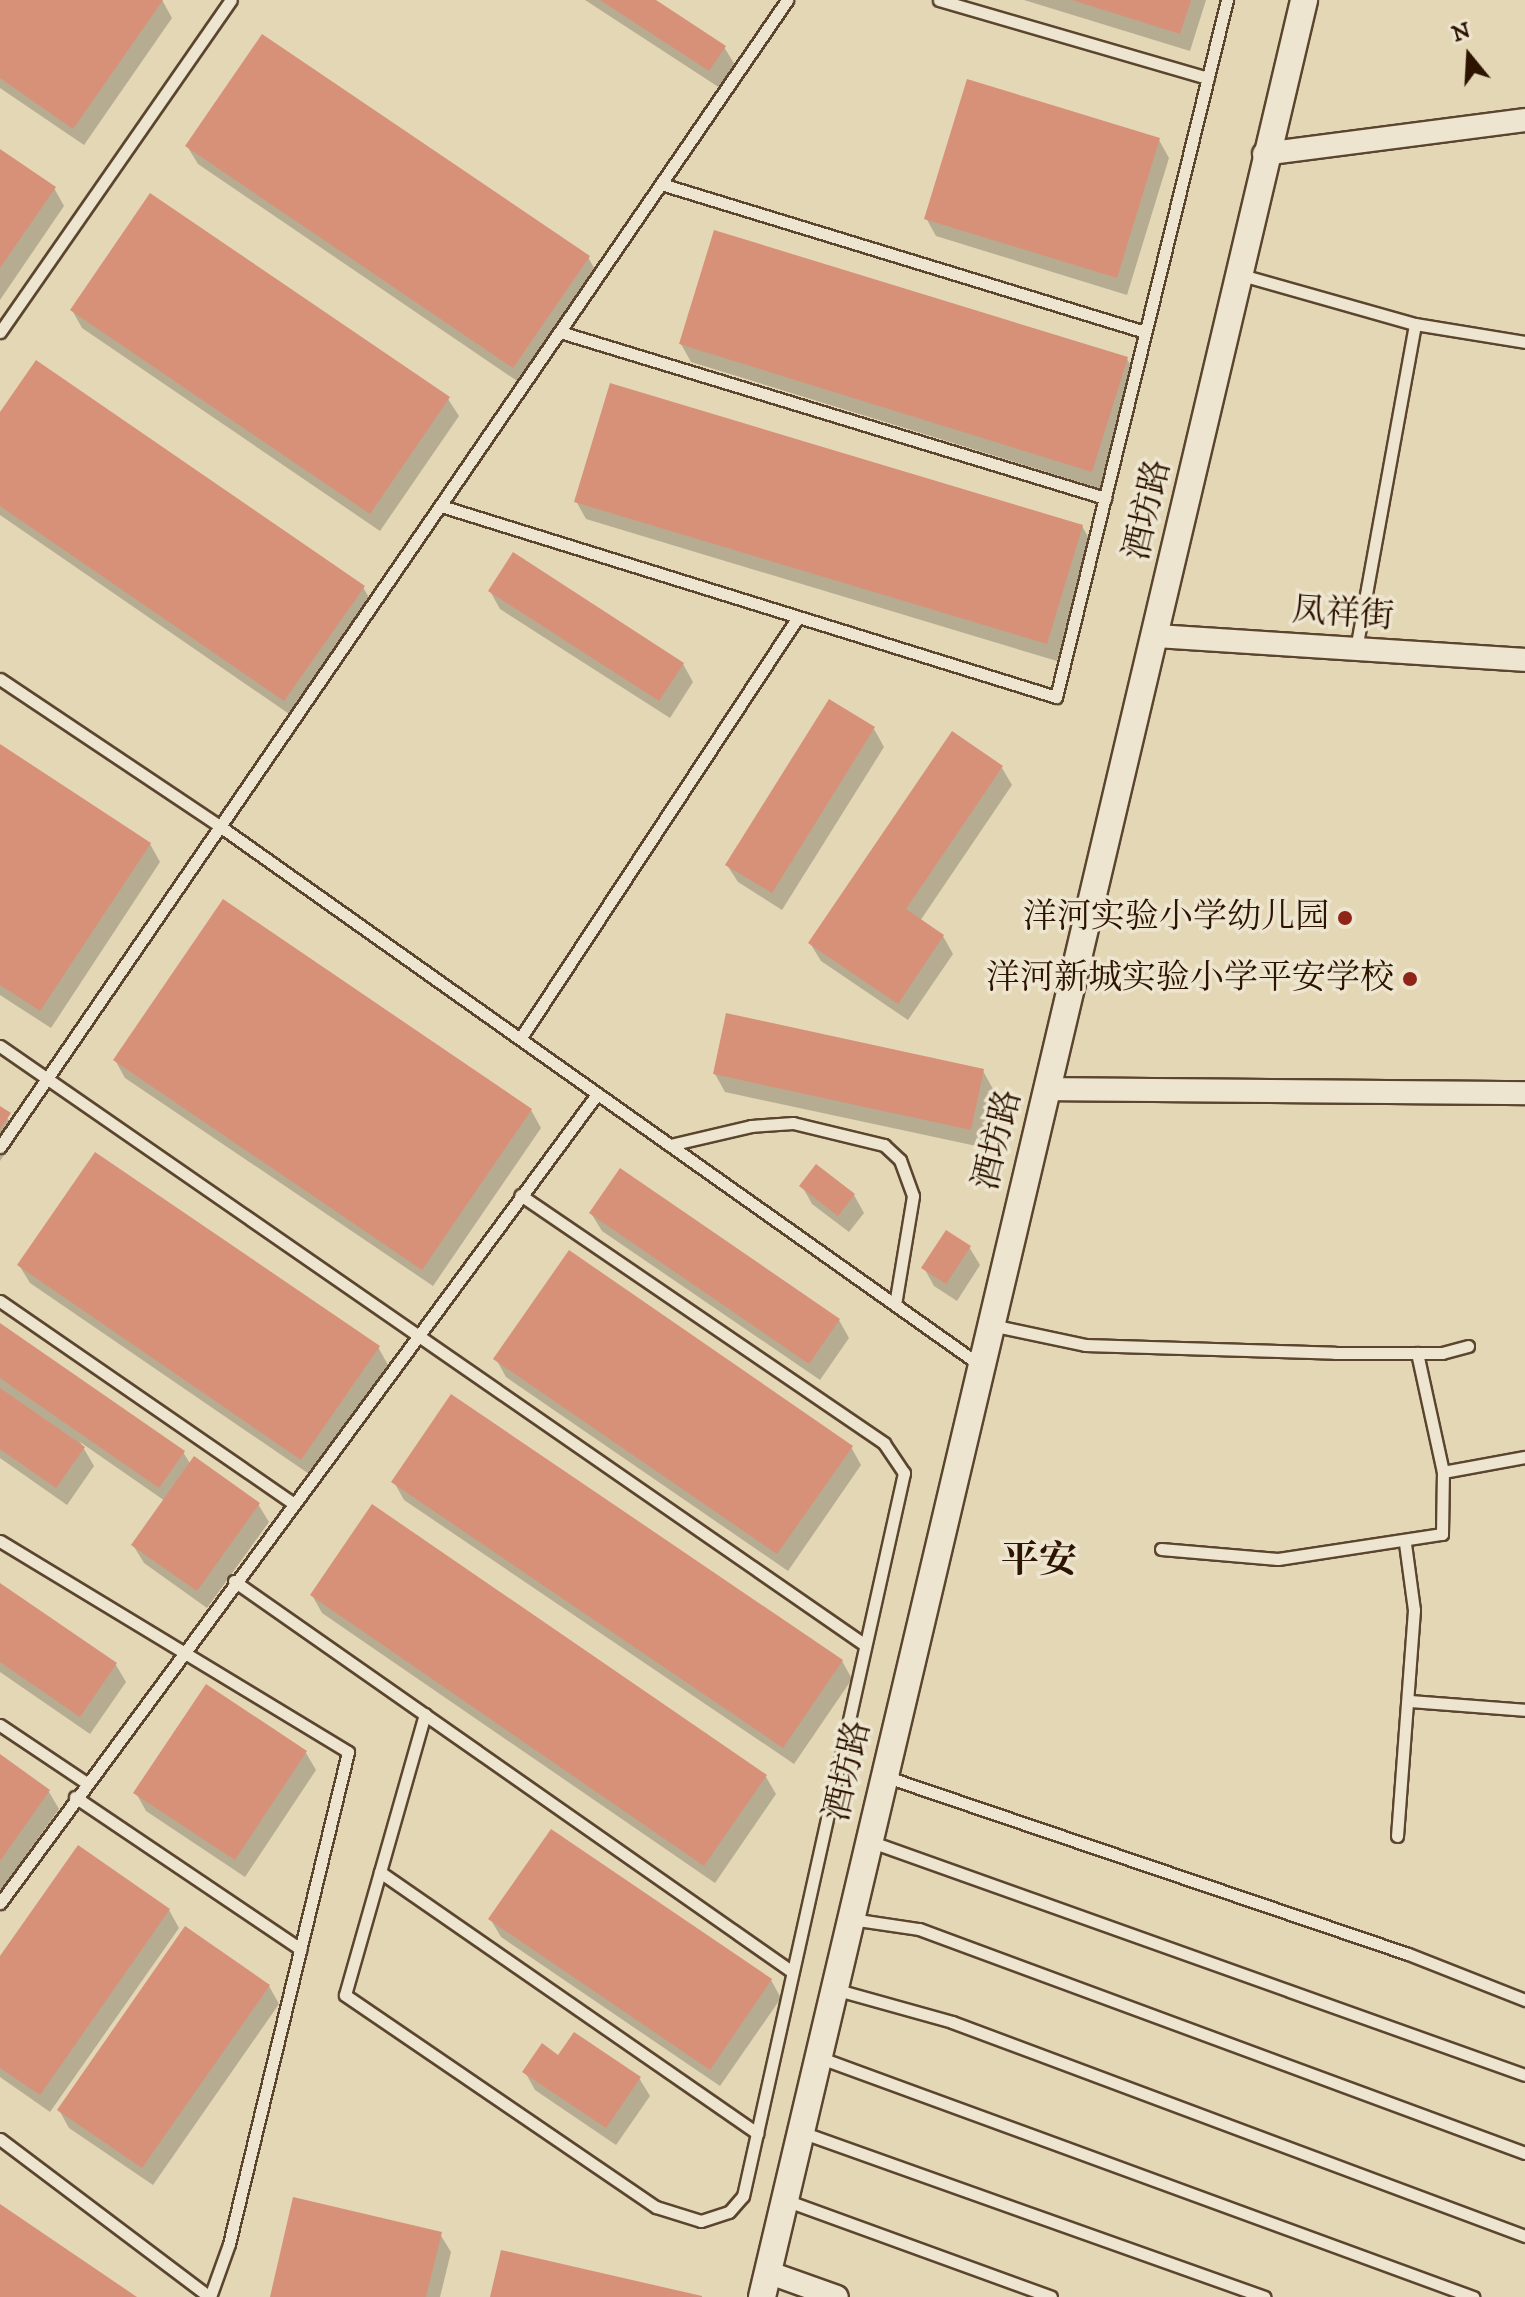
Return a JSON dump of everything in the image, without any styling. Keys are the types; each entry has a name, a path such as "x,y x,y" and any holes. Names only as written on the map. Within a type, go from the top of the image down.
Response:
{"street":[{"name":"酒坊路","path":"764,2284 1156,636 1264,154 1304,0"},
{"path":"1264,154 1525,120"},
{"name":"凤祥街","path":"1156,636 1525,660"},
{"path":"1047,1089 1525,1093"},
{"path":"764,2284 837,2297"}],"lane":[{"path":"0,332 231,0"},
{"path":"0,1147 787,0"},
{"path":"939,0 1208,78"},
{"path":"441,506 1056,697 1227,0"},
{"path":"661,184 1145,332"},
{"path":"1237,274 1415,324 1525,342"},
{"path":"1356,649 1415,324"},
{"path":"560,332 1105,498"},
{"path":"520,1039 798,617"},
{"path":"0,679 221,827 981,1366"},
{"path":"0,1046 865,1645"},
{"path":"0,1903 85,1782 597,1094"},
{"path":"670,1145 751,1126 793,1123 884,1145 900,1160 913,1196 895,1305"},
{"path":"425,1714 345,1995 656,2207 701,2221 729,2212 743,2196 904,1473 897,1456 521,1195"},
{"path":"0,1301 293,1503"},
{"path":"990,1325 1085,1345 1417,1353 1468,1346"},
{"path":"1161,1549 1278,1559 1405,1543 1442,1534 1443,1472 1417,1353"},
{"path":"1443,1472 1525,1457"},
{"path":"0,1541 348,1752 229,2244 210,2297 0,2139"},
{"path":"1397,1836 1414,1610 1405,1543"},
{"path":"234,1581 791,1971"},
{"path":"1409,1701 1525,1710"},
{"path":"0,1725 85,1782"},
{"path":"884,1776 1408,1954 1525,2000"},
{"path":"75,1797 300,1949"},
{"path":"869,1841 1525,2075"},
{"path":"380,1872 757,2133"},
{"path":"851,1919 919,1929 1525,2153"},
{"path":"834,1989 952,2022 1525,2236"},
{"path":"818,2057 1473,2297"},
{"path":"800,2132 1264,2297"},
{"path":"784,2200 1051,2297"}],"building":[{"path":"0,0 163,0 73,129 0,78"},
{"path":"600,0 656,0 726,46 709,71"},
{"path":"1072,0 1191,0 1180,34"},
{"path":"262,34 590,256 513,368 185,146"},
{"path":"967,79 1160,138 1117,278 924,219"},
{"path":"0,149 56,187 0,268"},
{"path":"150,193 450,397 370,514 70,310"},
{"path":"714,230 1128,357 1092,472 679,344"},
{"path":"36,360 365,586 284,701 0,506 0,412"},
{"path":"610,383 1083,525 1047,644 574,502"},
{"path":"513,552 684,663 659,701 488,591"},
{"path":"829,699 875,727 772,893 725,865"},
{"path":"952,731 1003,766 906,909 944,935 898,1004 808,943"},
{"path":"0,744 151,843 40,1011 0,985"},
{"path":"223,899 532,1109 422,1270 113,1060"},
{"path":"726,1013 984,1069 971,1130 713,1074"},
{"path":"0,1106 11,1113 0,1129"},
{"path":"95,1152 380,1346 301,1460 17,1265"},
{"path":"816,1164 855,1194 838,1216 799,1186"},
{"path":"620,1168 840,1319 809,1364 589,1213"},
{"path":"946,1230 971,1246 946,1284 921,1268"},
{"path":"569,1250 853,1446 777,1554 493,1359"},
{"path":"0,1323 185,1451 159,1488 0,1378"},
{"path":"0,1388 85,1447 56,1488 0,1449"},
{"path":"451,1394 843,1660 783,1748 391,1482"},
{"path":"194,1456 260,1503 197,1591 131,1545"},
{"path":"372,1504 767,1775 704,1866 310,1595"},
{"path":"0,1583 117,1663 80,1717 0,1662"},
{"path":"206,1684 307,1751 235,1860 133,1793"},
{"path":"0,1754 50,1790 0,1861"},
{"path":"551,1829 772,1979 710,2070 488,1919"},
{"path":"78,1845 170,1909 40,2095 0,2068 0,1956"},
{"path":"185,1926 270,1985 142,2168 57,2110"},
{"path":"574,2032 641,2077 606,2128 522,2072 542,2043 558,2055"},
{"path":"293,2197 442,2232 426,2297 270,2297"},
{"path":"0,2204 137,2297 0,2297"},
{"path":"501,2250 702,2296 702,2297 490,2297"}],"place":[{"name":"洋河实验小学幼儿园","path":"1345,918"},
{"name":"洋河新城实验小学平安学校","path":"1410,979"}],"district":[{"name":"平安","path":"1039,1562"}]}
